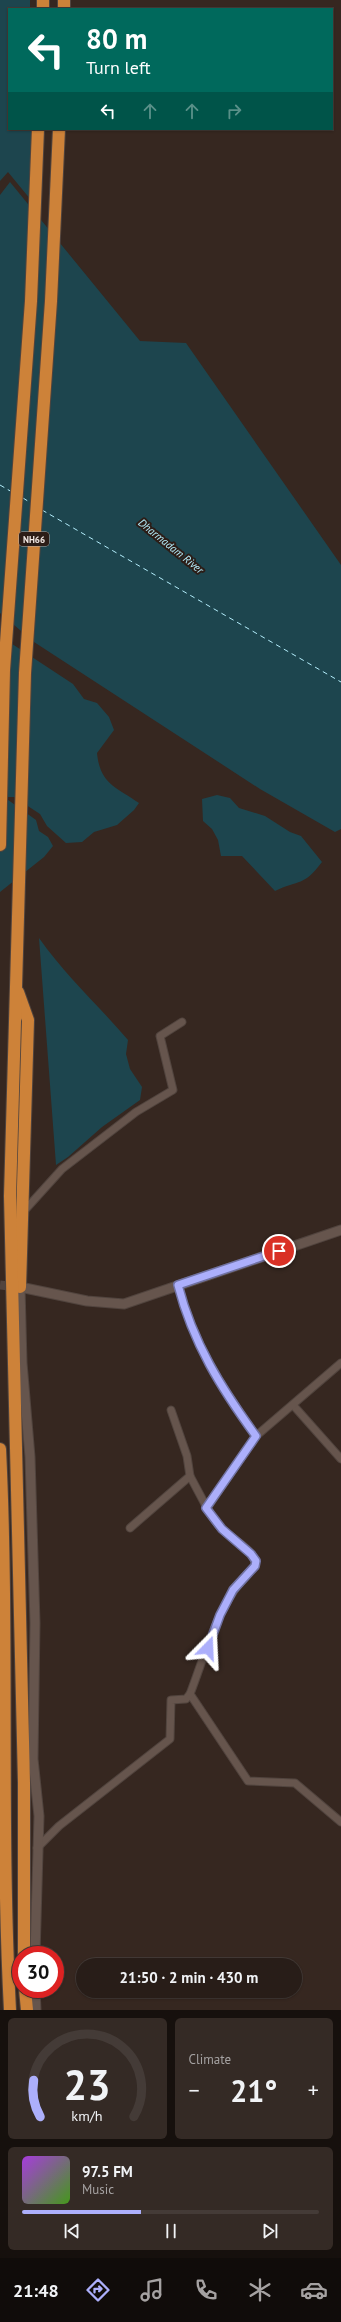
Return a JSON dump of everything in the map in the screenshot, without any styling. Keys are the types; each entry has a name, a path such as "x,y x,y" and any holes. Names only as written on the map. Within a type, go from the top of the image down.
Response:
{"highway":[{"name":"NH66","path":"0,845 4,670 31,301 38,130"},
{"name":"NH66","path":"24,1946 24,1775 10,1227 15,983 25,673 51,301 58,130"},
{"path":"15,983 28,1020 24,1211 20,1287"},
{"path":"0,1449 4,1523 3,1880 10,2010"},
{"path":"26,1998 27,2010"}],"street":[{"path":"24,1211 62,1168 136,1112 173,1090 160,1036 182,1022"},
{"path":"35,1946 39,1816 33,1759 35,1623 30,1457 22,1363 20,1287 87,1301 124,1304 341,1230"},
{"path":"178,1285 185,1309 212,1372 256,1436"},
{"path":"206,1508 256,1436 341,1363"},
{"path":"293,1405 341,1459"},
{"path":"37,1848 59,1826 170,1739 171,1700 180,1701 186,1699 190,1694 220,1615 233,1590 255,1566 256,1561 251,1554 222,1529 206,1508 190,1476 186,1450 172,1410"},
{"path":"130,1528 190,1476"},
{"path":"190,1694 248,1781 295,1783 341,1822"},
{"path":"35,1998 36,2010"}],"water":[{"path":"0,0 30,0 30,8 8,8 8,130 31,130 31,200 8,172 0,181"},
{"name":"Dharmadam River","path":"10,182 140,341 186,343 341,565 341,829 335,832 260,789 34,642 0,613 0,195"},
{"path":"0,636 73,684 84,699 97,703 109,717 114,730 97,753 102,772 110,784 139,803 134,810 117,825 94,832 82,842 66,843 47,826 40,814 14,797 4,797 36,820 39,831 48,837 53,846 44,857 0,892"},
{"path":"217,795 230,798 239,808 265,816 290,832 301,836 322,862 316,870 305,879 275,891 242,856 221,856 218,840 212,829 203,821 202,799"},
{"path":"39,938 71,978 128,1040 126,1054 130,1069 142,1087 140,1100 102,1127 68,1157 56,1165"}],"ferry route":[{"path":"0,485 12,492"},
{"path":"23,498 31,503"},
{"path":"42,510 341,682"}],"tunnel":[{"path":"0,1285 19,1287"}],"route":[{"path":"208,1648 220,1615 233,1590 244,1576 255,1566 256,1561 251,1554 222,1529 206,1508 254,1441 256,1436 212,1372 193,1330 178,1285 279,1251"}]}
